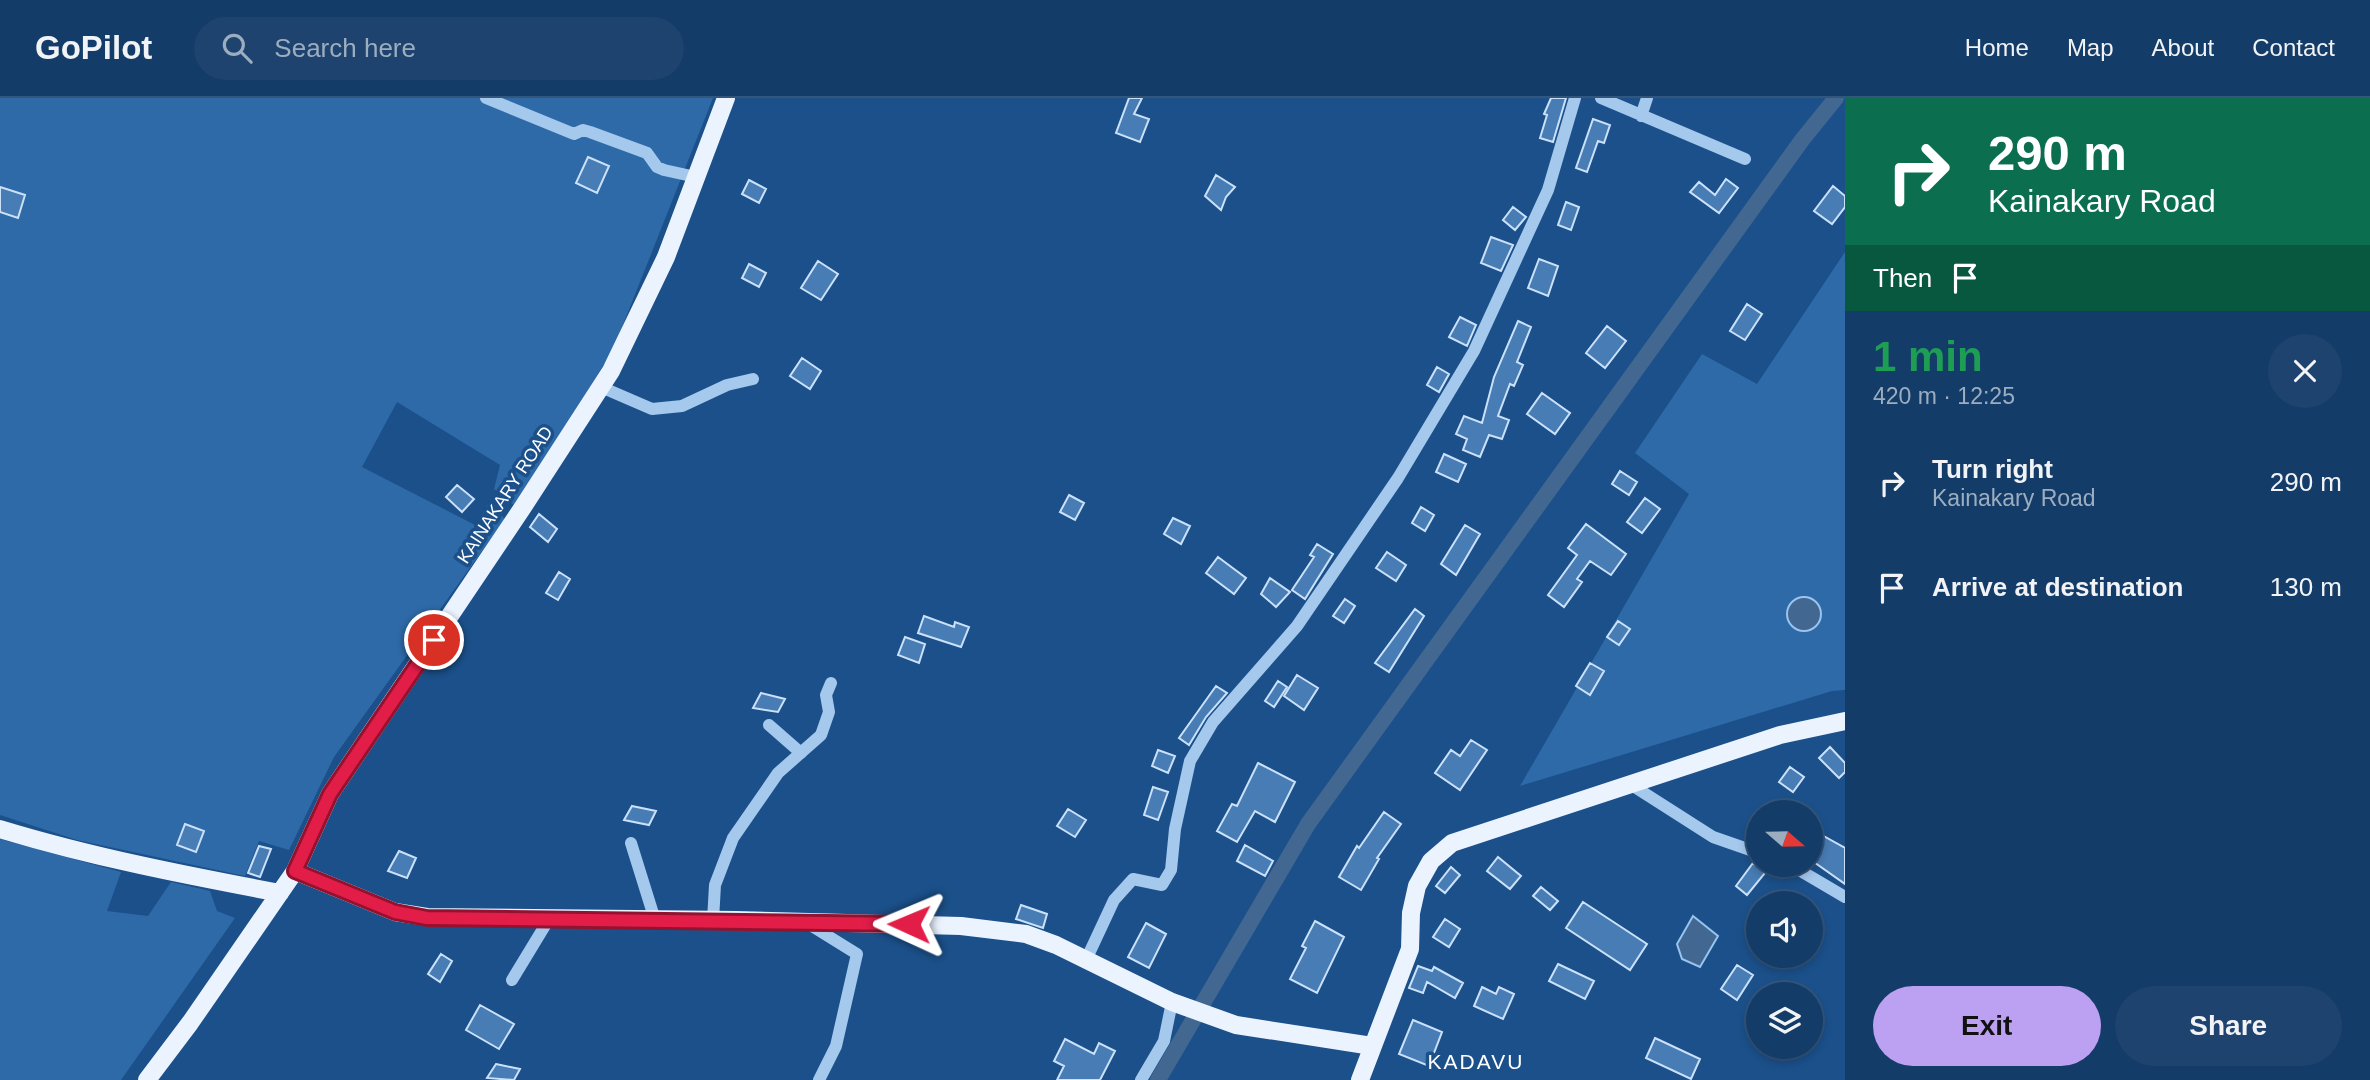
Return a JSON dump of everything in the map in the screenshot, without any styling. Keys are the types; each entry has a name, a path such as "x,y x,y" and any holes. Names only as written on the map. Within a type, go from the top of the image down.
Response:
{"main road":[{"name":"KAINAKARY ROAD","path":"147,1080 190,1023 295,871 330,794 601,387 640,315 726,98"},
{"path":"1360,1080 1410,949 1411,913 1417,886 1432,861 1452,843 1780,735 1845,721"},
{"path":"0,829 114,860 280,893"},
{"path":"295,871 395,912 427,918 805,922 961,926 1013,933 1056,945 1178,1004 1236,1025 1372,1046"}],"street":[{"path":"486,98 574,134 583,130 647,153 657,167 663,170 696,177"},
{"path":"1086,960 1114,900 1133,879 1162,885 1171,870 1175,829 1190,761 1213,722 1297,626 1398,478 1474,351 1548,190 1575,98"},
{"path":"1601,98 1745,159"},
{"path":"1641,116 1647,98"},
{"path":"601,387 652,409 682,406 727,385 753,379"},
{"path":"713,920 715,885 733,838 779,773 815,743 825,727 829,712 826,695 831,683"},
{"path":"769,725 801,753"},
{"path":"1630,784 1713,837 1746,848"},
{"path":"631,844 655,920"},
{"path":"1811,877 1845,897"},
{"path":"512,980 549,919"},
{"path":"805,922 857,954 836,1046 819,1080"},
{"path":"1141,1080 1164,1041 1178,1004"}],"shaded area":[{"path":"0,98 713,98 613,350 515,506 494,489 500,465 397,402 362,467 477,526 488,503 505,519 334,757 289,850 259,841 245,876 77,840 0,815"},
{"path":"1845,252 1845,690 1832,691 1520,786 1689,494 1635,453 1702,354 1757,384"},
{"path":"1804,597 1816,602 1821,614 1816,626 1804,631 1792,626 1787,614 1792,602"},
{"path":"0,839 121,872 107,911 148,916 171,882 210,891 217,911 235,918 121,1080 0,1080"},
{"path":"1693,916 1718,936 1700,967 1682,959 1677,944"}],"building":[{"path":"1129,98 1142,98 1134,114 1149,119 1140,142 1116,133"},
{"path":"1551,98 1566,98 1553,142 1540,138 1547,115 1544,114"},
{"path":"1593,119 1610,125 1604,143 1598,141 1587,172 1576,168"},
{"path":"588,157 609,166 597,193 576,183"},
{"path":"1216,175 1235,187 1226,197 1221,210 1205,196"},
{"path":"1726,179 1738,188 1719,213 1690,192 1699,182 1715,195"},
{"path":"749,180 766,189 759,203 742,194"},
{"path":"1833,186 1845,196 1845,207 1832,224 1814,211"},
{"path":"0,187 25,195 18,218 0,212"},
{"path":"1566,202 1579,207 1571,230 1558,225"},
{"path":"1513,207 1526,217 1515,230 1503,220"},
{"path":"1491,237 1513,245 1501,271 1481,263"},
{"path":"1539,259 1558,266 1548,296 1528,288"},
{"path":"818,261 838,274 821,300 801,288"},
{"path":"749,264 766,273 759,287 742,278"},
{"path":"1747,304 1762,314 1745,340 1730,331"},
{"path":"1460,317 1476,325 1467,346 1449,337"},
{"path":"1518,321 1531,327 1517,362 1523,365 1514,386 1510,384 1498,416 1509,420 1502,439 1489,435 1480,457 1463,450 1467,439 1456,434 1464,416 1482,423 1494,377"},
{"path":"1607,326 1626,341 1605,368 1586,353"},
{"path":"802,358 821,371 810,389 790,376"},
{"path":"1437,367 1449,374 1439,392 1427,385"},
{"path":"1542,393 1570,413 1555,434 1527,414"},
{"path":"1444,454 1466,464 1458,482 1436,472"},
{"path":"1620,471 1637,482 1629,495 1612,484"},
{"path":"457,485 474,499 462,512 446,497"},
{"path":"1069,495 1084,503 1075,520 1060,512"},
{"path":"1645,498 1660,509 1642,533 1627,522"},
{"path":"1421,507 1434,515 1425,531 1412,523"},
{"path":"539,514 557,529 548,542 530,527"},
{"path":"1173,518 1190,526 1181,544 1164,534"},
{"path":"1586,524 1626,554 1611,575 1590,561 1577,579 1582,582 1564,607 1548,595 1577,555 1568,548"},
{"path":"1465,525 1480,534 1456,575 1441,564"},
{"path":"1317,544 1333,554 1305,599 1292,590 1314,557 1310,555"},
{"path":"1387,552 1406,565 1396,581 1376,568"},
{"path":"1218,557 1246,578 1234,594 1206,573"},
{"path":"559,572 570,579 558,600 546,593"},
{"path":"1270,578 1290,592 1276,607 1261,594"},
{"path":"1345,599 1355,606 1344,623 1333,616"},
{"path":"1415,609 1424,616 1389,672 1375,663"},
{"path":"924,616 954,627 955,622 969,627 961,647 918,633"},
{"path":"1618,621 1630,629 1619,645 1607,637"},
{"path":"905,637 925,644 919,663 898,655"},
{"path":"1590,663 1604,671 1590,695 1576,686"},
{"path":"1297,675 1318,688 1304,710 1284,696"},
{"path":"1278,681 1287,687 1274,707 1265,701"},
{"path":"1216,686 1227,693 1206,717 1189,745 1179,738"},
{"path":"761,693 785,699 778,712 753,708"},
{"path":"1471,740 1487,750 1460,790 1435,773 1451,750 1460,756"},
{"path":"1830,747 1845,763 1845,772 1839,778 1819,758"},
{"path":"1158,750 1175,756 1168,773 1152,766"},
{"path":"1258,763 1295,782 1275,822 1255,811 1237,842 1217,831 1232,804 1237,806"},
{"path":"1790,767 1804,777 1793,792 1779,782"},
{"path":"1153,787 1168,792 1158,820 1144,815"},
{"path":"632,806 656,811 649,825 624,820"},
{"path":"1068,809 1086,820 1075,837 1057,826"},
{"path":"1384,812 1401,824 1377,858 1379,859 1361,890 1339,877 1357,846 1359,848"},
{"path":"185,824 204,831 196,852 177,845"},
{"path":"1824,836 1845,848 1845,884 1824,869"},
{"path":"1245,845 1273,861 1265,876 1237,861"},
{"path":"259,846 271,849 260,877 248,873"},
{"path":"399,851 416,858 407,878 388,871"},
{"path":"1498,857 1521,876 1510,889 1487,871"},
{"path":"1451,867 1460,875 1445,893 1436,886"},
{"path":"1746,872 1746,877 1762,877 1750,891 1746,891 1746,894 1736,886"},
{"path":"1541,887 1558,901 1550,910 1533,896"},
{"path":"1583,902 1647,944 1630,970 1566,928"},
{"path":"1021,905 1047,914 1043,928 1016,919"},
{"path":"1445,919 1460,929 1449,947 1433,937"},
{"path":"1315,921 1344,937 1317,993 1290,979 1306,948 1302,946"},
{"path":"1146,923 1166,934 1149,968 1128,957"},
{"path":"441,954 452,961 440,982 428,974"},
{"path":"1558,964 1594,981 1585,999 1549,981"},
{"path":"1737,965 1753,975 1746,982 1737,1000 1721,989"},
{"path":"1418,966 1432,971 1434,967 1463,983 1455,998 1427,982 1423,993 1409,988"},
{"path":"1482,987 1496,994 1499,987 1514,994 1503,1019 1474,1006"},
{"path":"480,1005 514,1024 499,1049 466,1030"},
{"path":"1413,1020 1442,1032 1429,1066 1399,1054"},
{"path":"1655,1038 1700,1059 1691,1079 1646,1058"},
{"path":"1065,1039 1094,1054 1099,1043 1115,1051 1100,1080 1057,1080 1064,1066 1054,1061"},
{"path":"496,1064 520,1069 514,1080 487,1078"}],"waterway":[{"path":"1158,1080 1308,824 1802,140 1836,98"}],"district":[{"name":"KADAVU","path":"1476,1062"}],"route":[{"path":"434,640 330,794 295,871 395,912 427,918 909,924"}]}
